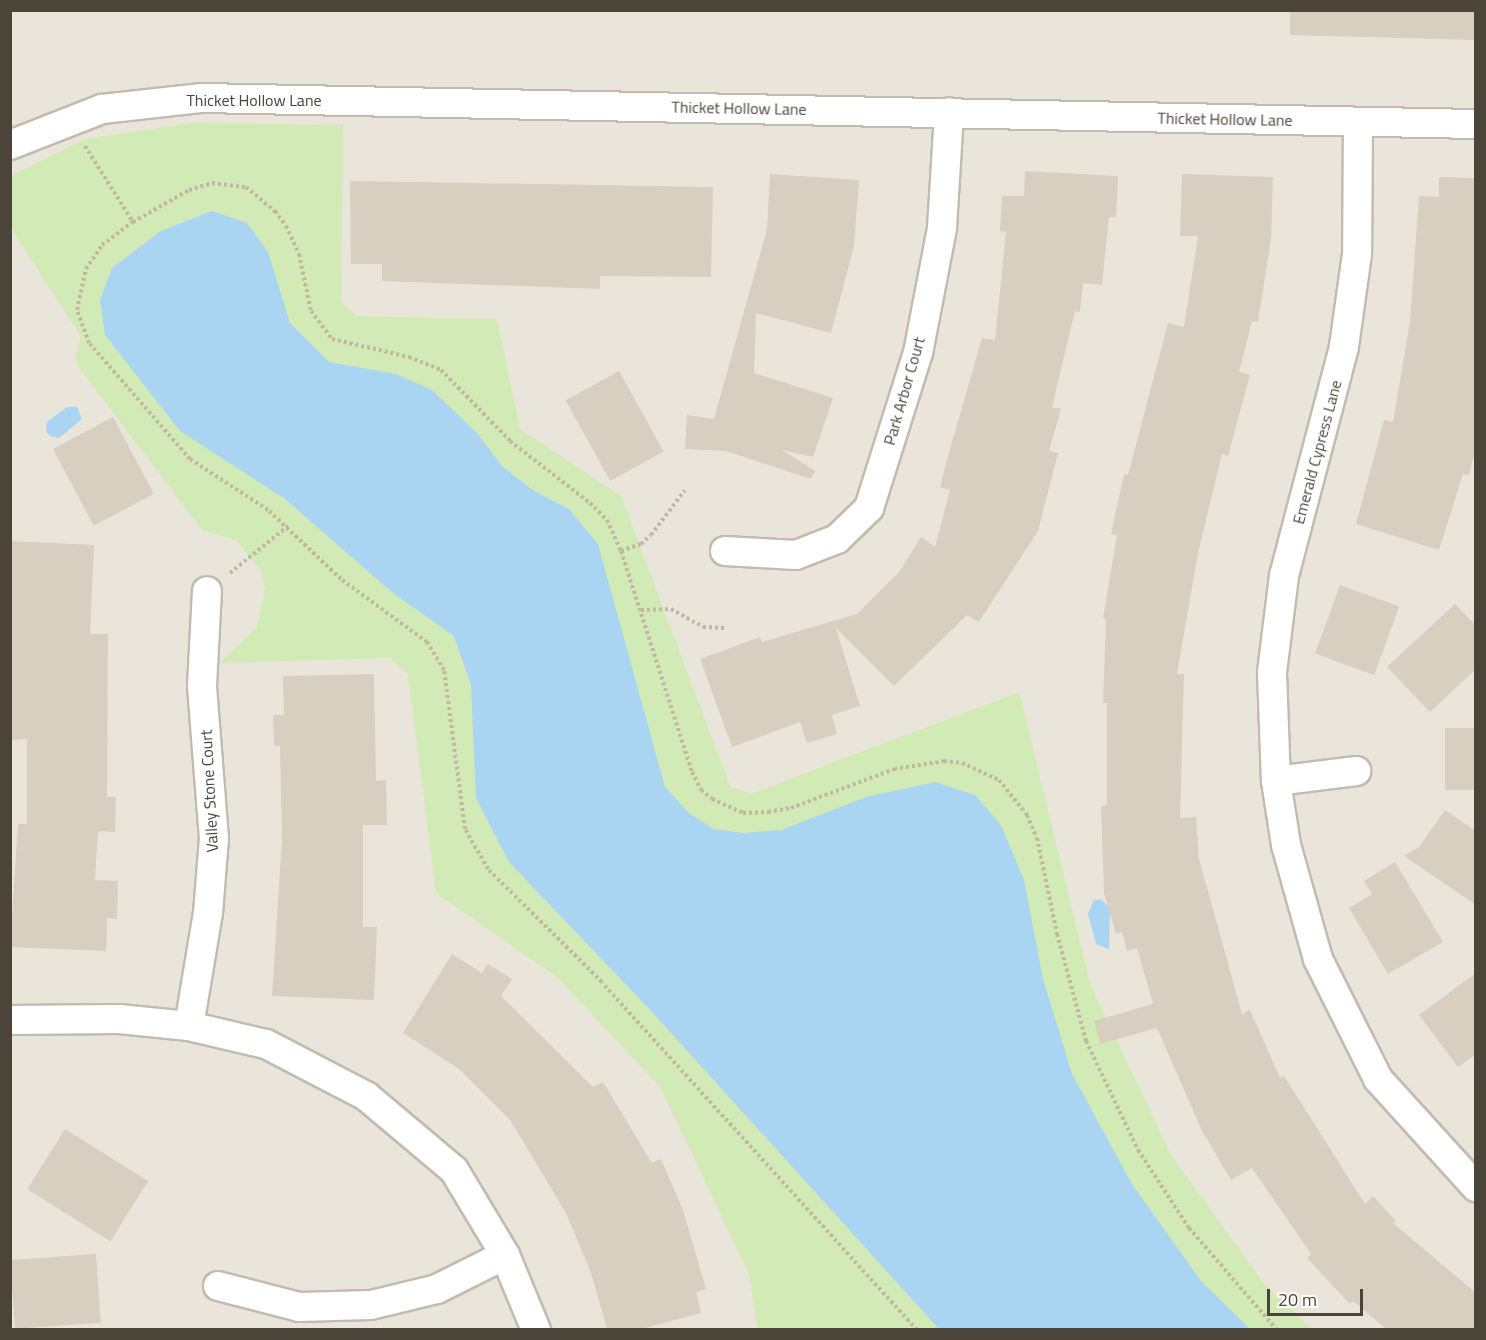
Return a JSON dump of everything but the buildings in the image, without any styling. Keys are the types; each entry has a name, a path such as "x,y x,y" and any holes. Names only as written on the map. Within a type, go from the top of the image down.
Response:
{"street":[{"name":"Thicket Hollow Lane","path":"10,145 102,109 202,98 1476,124"},
{"name":"Park Arbor Court","path":"724,550 796,555 837,539 869,508 918,353 942,228 949,112"},
{"name":"Emerald Cypress Lane","path":"1358,122 1357,255 1344,346 1282,586 1272,673 1276,782 1286,845 1318,959 1378,1079 1476,1187"},
{"name":"Valley Stone Court","path":"189,1026 208,913 214,839 202,686 207,591"},
{"path":"1276,782 1356,771"},
{"path":"10,1020 119,1019 189,1026 266,1044 366,1096 454,1170 505,1255 536,1329"},
{"path":"218,1286 299,1307 371,1305 437,1289 505,1255"}],"path":[{"path":"69,121 133,222"},
{"path":"917,1329 602,982 488,869 465,829 460,809 449,693 437,655 415,629 341,579 288,526 190,459 89,343 78,310 86,269 102,245 133,222 204,185 228,183 246,187 275,211 285,226 299,254 311,311 332,339 409,357 441,370 510,441 590,503 607,520 621,551 692,772 701,790 718,802 743,813 791,808 894,769 944,761 981,770 999,780 1015,797 1036,838 1074,1005 1110,1094 1138,1150 1189,1228 1277,1329"},
{"path":"621,551 641,544 651,535 685,490"},
{"path":"207,591 288,526"},
{"path":"641,610 671,609 703,627 724,628"}],"shaded area":[{"path":"11,11 1475,11 1475,1329 11,1329"}],"green space":[{"path":"191,123 343,125 341,301 356,316 497,319 520,429 621,496 730,786 750,794 1019,692 1091,986 1170,1153 1265,1285 1313,1329 757,1329 749,1274 660,1087 558,978 436,893 408,675 390,658 220,663 257,627 265,588 260,570 236,540 202,530 79,368 75,356 81,337 11,228 11,176 85,139"}],"water":[{"path":"212,211 247,223 268,252 290,323 329,362 396,374 432,390 477,433 502,466 534,491 569,509 598,544 665,787 690,814 714,829 743,833 781,830 866,797 935,782 975,795 1001,825 1024,880 1043,979 1072,1074 1132,1184 1201,1281 1250,1329 939,1329 653,1013 509,862 476,798 471,685 454,636 393,593 285,499 180,431 105,335 100,300 112,268 161,231"},
{"path":"67,407 77,407 82,419 59,438 51,436 46,432 47,422"},
{"path":"1101,899 1110,908 1109,949 1096,944 1088,914 1094,900"}]}
